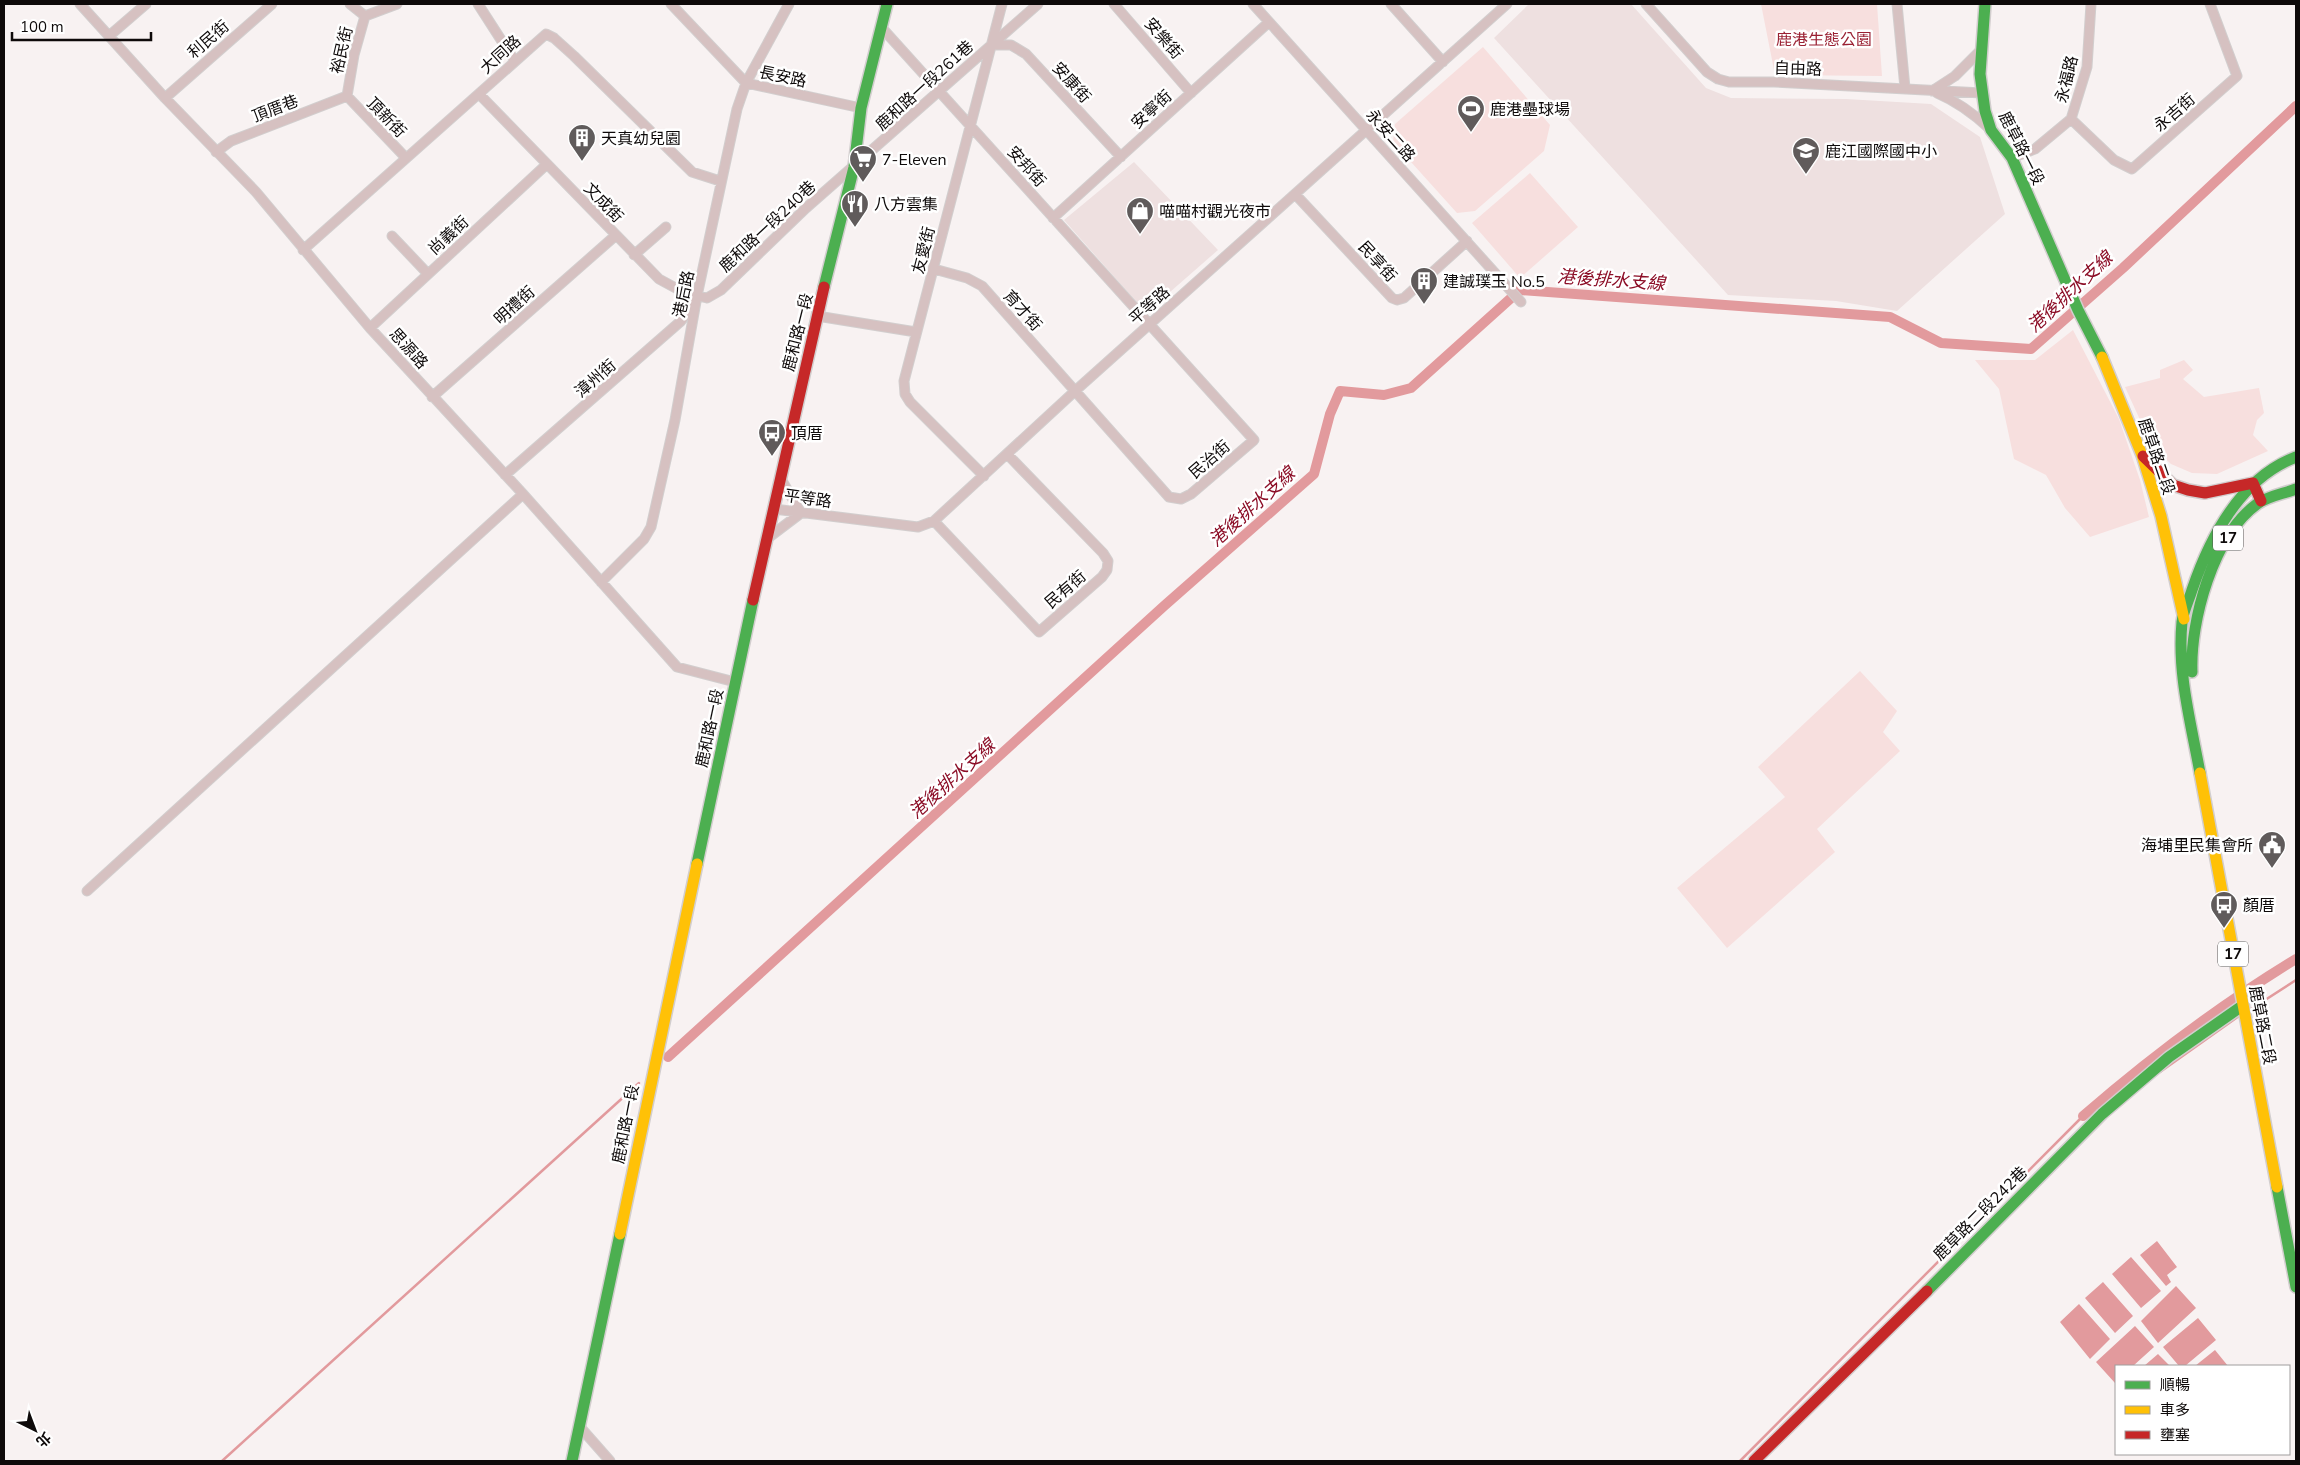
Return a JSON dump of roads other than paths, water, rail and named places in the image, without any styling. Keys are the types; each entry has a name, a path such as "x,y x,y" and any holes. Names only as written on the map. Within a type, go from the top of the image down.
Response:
{"main road":[{"name":"鹿和路一段","path":"572,1461 650,1079 735,682 817,316 854,167 861,108 887,4"},
{"name":"鹿草路一段","path":"1985,4 1981,50 1982,93 1992,130 2012,158 2076,305"},
{"name":"鹿草路二段","path":"2076,305 2106,365 2142,456 2161,516 2182,620 2180,649 2182,672 2242,1006 2296,1287"},
{"path":"2142,456 2174,485 2206,493 2253,483 2262,500"},
{"name":"17","path":"2182,620 2203,558 2220,527 2253,483 2280,463 2296,457"},
{"name":"17","path":"2196,618 2207,584 2225,542 2250,509 2262,500 2296,489"},
{"name":"鹿草路二段","path":"2196,618 2191,647 2192,669 2296,1239"},
{"path":"2182,620 2196,618"},
{"name":"鹿草路二段242巷","path":"1754,1461 2128,1090 2168,1057 2242,1006"}],"street":[{"name":"思源路","path":"80,4 165,98 256,192 370,328 523,494 677,667 735,682"},
{"path":"109,36 146,4"},
{"name":"利民街","path":"165,98 272,4"},
{"path":"350,4 365,16"},
{"name":"裕民街","path":"347,96 354,55 365,16 396,4"},
{"path":"478,4 514,60"},
{"name":"長安路","path":"671,4 746,83 861,108"},
{"name":"港后路","path":"601,582 644,540 651,527 675,420 720,181 737,109 746,83 789,4"},
{"name":"友愛街","path":"984,476 910,402 905,394 904,382 969,124 1002,4"},
{"name":"鹿和路一段261巷","path":"854,167 1038,4"},
{"name":"安樂街","path":"1114,4 1191,93"},
{"name":"永安二路","path":"1253,4 1521,302"},
{"path":"1391,4 1443,62"},
{"name":"平等路","path":"774,509 918,527 934,521 1008,455 1075,391 1507,4"},
{"name":"自由路","path":"1646,4 1707,72 1718,79 1729,82 1774,82 1982,93"},
{"path":"1897,4 1905,88"},
{"name":"永福路","path":"2012,158 2035,149 2071,119 2088,67 2091,4"},
{"name":"永吉街","path":"2071,119 2114,160 2132,169 2237,76 2210,4"},
{"name":"安寧街","path":"1053,218 1269,22"},
{"name":"安邦街","path":"882,28 1149,325"},
{"name":"大同路","path":"303,250 479,94 514,60 546,34 554,38 692,172 720,181"},
{"name":"安康街","path":"992,45 1011,46 1026,54 1120,157"},
{"path":"1932,91 1955,76 1981,50"},
{"path":"1932,91 1952,99 1992,130"},
{"name":"文成街","path":"479,94 615,236 659,279 683,292 697,296"},
{"name":"頂厝巷","path":"216,152 231,141 347,96"},
{"name":"頂新街","path":"347,96 406,158"},
{"name":"尚義街","path":"370,328 547,164"},
{"name":"鹿和路一段240巷","path":"697,296 707,298 721,290 806,208 854,167"},
{"name":"民享街","path":"1295,194 1392,298 1397,300 1404,298 1467,241"},
{"path":"634,255 666,227"},
{"path":"392,236 428,274"},
{"name":"明禮街","path":"432,397 615,236"},
{"name":"育才街","path":"934,269 967,278 982,286 1075,391"},
{"name":"漳州街","path":"505,475 682,321 697,296"},
{"path":"817,316 916,332"},
{"name":"民治街","path":"1075,391 1161,490 1175,499 1181,499 1191,494 1254,440 1149,325"},
{"name":"民有街","path":"934,521 1039,632 1102,577 1107,570 1108,561 1103,553 1008,455"},
{"path":"768,538 801,513 781,479"},
{"path":"87,891 523,494"},
{"path":"580,1427 610,1461"}],"waterway":[{"name":"港後排水支線","path":"668,1057 1164,606 1314,474 1330,414 1340,391 1384,395 1411,388 1520,290 1890,317 1941,343 2031,349 2123,268 2296,106"},
{"path":"2083,1116 2186,1033 2296,959"},
{"path":"2248,1011 2296,980"},
{"path":"2160,1072 2239,1016"},
{"path":"222,1461 639,1083"},
{"path":"1740,1461 2083,1116"}],"place":[{"name":"鹿港壘球場","path":"1471,133"},
{"name":"天真幼兒園","path":"582,162"},
{"name":"鹿江國際國中小","path":"1806,175"},
{"name":"7-Eleven","path":"863,183"},
{"name":"八方雲集","path":"855,228"},
{"name":"喵喵村觀光夜市","path":"1140,235"},
{"name":"建誠璞玉 No.5","path":"1424,305"},
{"name":"頂厝","path":"772,457"},
{"name":"海埔里民集會所","path":"2272,869"},
{"name":"顏厝","path":"2224,929"}],"park label":[{"name":"鹿港生態公園","path":"1824,39"}]}
